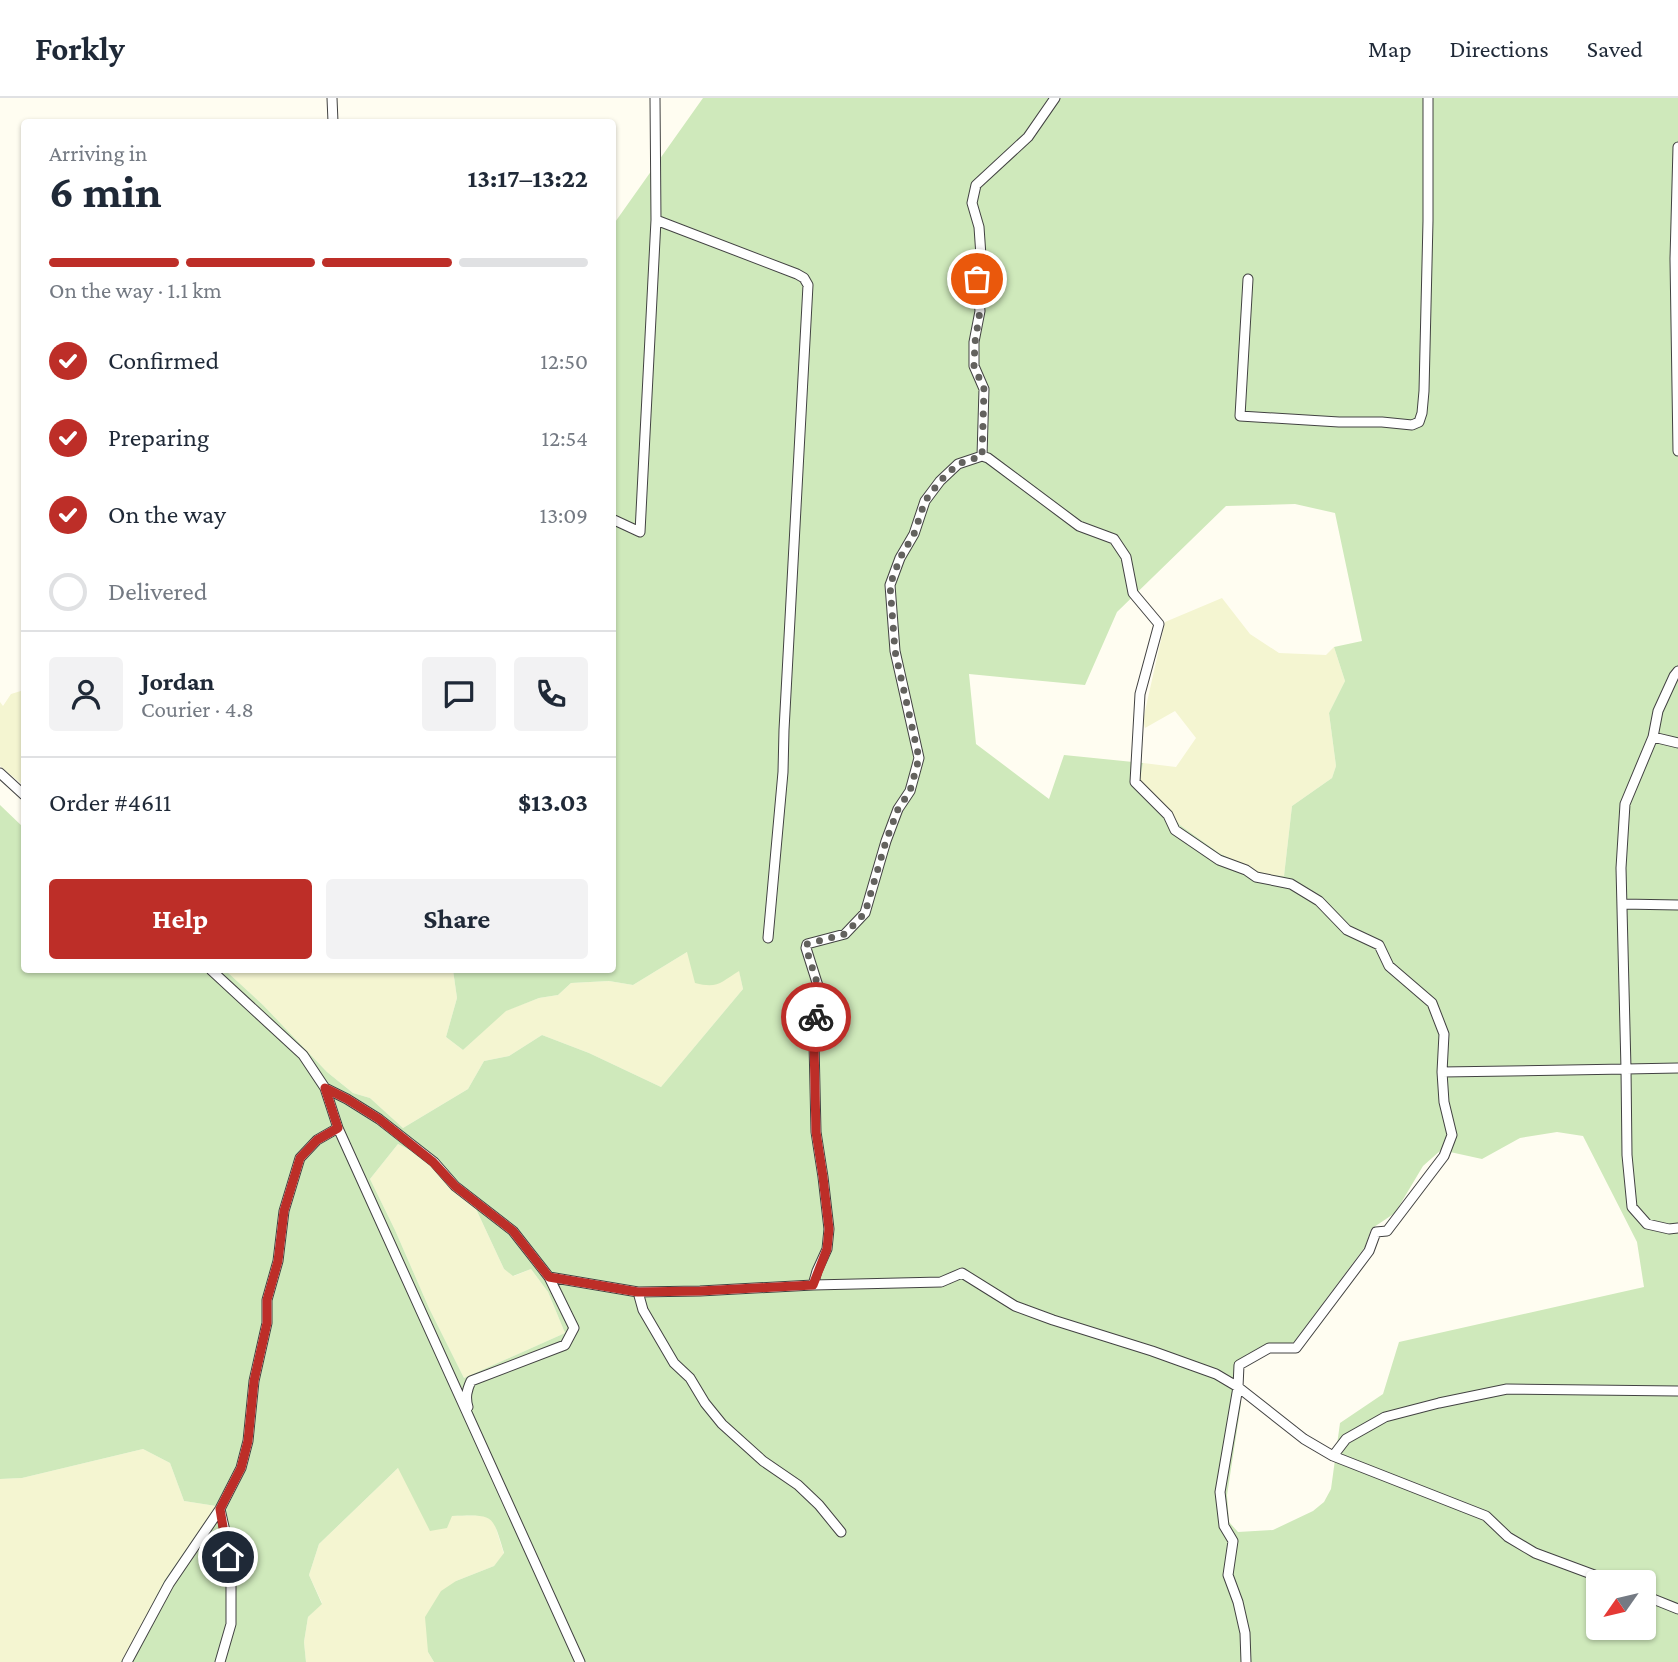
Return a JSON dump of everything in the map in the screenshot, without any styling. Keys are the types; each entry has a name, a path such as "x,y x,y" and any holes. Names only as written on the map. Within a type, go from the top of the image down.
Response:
{"street":[{"path":"332,98 333,119"},
{"path":"616,521 639,534 656,220 655,98"},
{"path":"982,456 984,389 974,366 980,311 977,279 981,256 979,227 972,203 976,185 1028,137 1055,98"},
{"path":"1248,279 1240,416 1412,425 1419,422 1424,391 1428,98"},
{"path":"1678,147 1675,259 1678,451"},
{"path":"656,220 797,274 804,278 808,285 783,772 768,938"},
{"path":"813,1285 827,1249 829,1229 816,1132 814,1043 819,989 806,948 807,944 845,934 865,913 886,841 898,809 910,791 919,758 895,651 890,585 900,558 914,534 925,501 940,481 958,464 982,456 1079,526 1114,539 1126,556 1133,593 1159,624 1140,694 1135,782 1168,815 1175,830 1219,860 1246,870 1256,877 1291,884 1319,901 1347,930 1379,945 1389,966 1432,1003 1444,1034 1444,1102 1452,1135 1444,1156 1387,1231 1376,1232 1369,1251 1296,1348 1269,1348 1239,1365 1238,1388 1220,1492 1224,1526 1233,1541 1228,1575 1245,1633 1246,1662"},
{"path":"1678,671 1658,711 1653,737 1625,804 1621,868 1627,1155 1632,1208 1647,1223 1669,1229 1678,1228"},
{"path":"1653,737 1678,743"},
{"path":"0,773 21,792"},
{"path":"1622,904 1678,905"},
{"path":"214,973 303,1055 325,1088 338,1128 580,1662"},
{"path":"1442,1072 1678,1068"},
{"path":"325,1088 379,1119 433,1162 455,1186 513,1231 549,1277 574,1328 565,1345 471,1381 466,1400 477,1435"},
{"path":"127,1662 169,1584 220,1509 241,1468 248,1441 254,1381 267,1323 267,1300 278,1261 284,1211 300,1158 317,1140 338,1128"},
{"path":"549,1277 638,1292 941,1282 962,1273 1015,1306 1216,1374 1304,1439 1333,1456 1486,1516 1508,1537 1535,1553 1586,1572"},
{"path":"638,1292 643,1310 674,1363 690,1378 722,1424 763,1461 798,1485 819,1504 841,1532"},
{"path":"1333,1456 1346,1439 1385,1418 1439,1403 1507,1389 1678,1391"},
{"path":"220,1509 231,1583 230,1624 220,1662"},
{"path":"1656,1600 1678,1609"}],"green space":[{"path":"703,98 1678,98 1678,1662 434,1662 428,1652 425,1617 441,1591 456,1581 494,1566 504,1553 497,1530 489,1519 484,1517 452,1516 447,1528 430,1531 398,1468 319,1544 309,1575 322,1604 308,1617 304,1642 306,1662 120,1662 164,1581 216,1506 184,1501 170,1463 143,1449 22,1478 0,1479 0,805 21,825 21,973 228,973 327,1072 353,1093 370,1098 403,1128 468,1089 484,1061 509,1056 542,1035 589,1053 661,1087 743,989 739,971 714,985 695,983 687,952 633,985 609,981 571,983 558,995 539,998 506,1011 463,1050 446,1037 457,998 453,973 616,973 616,221","holes":["1295,504 1335,513 1362,641 1334,647 1345,681 1329,713 1336,766 1332,778 1292,806 1284,876 1262,874 1219,853 1180,825 1140,780 1143,763 1064,755 1049,799 976,744 969,674 1085,685 1117,612 1226,506","1557,1132 1583,1136 1637,1242 1644,1287 1399,1342 1383,1394 1340,1423 1331,1489 1324,1502 1313,1511 1273,1530 1238,1532 1229,1522 1227,1495 1241,1404 1237,1366 1294,1342 1365,1247 1371,1229 1395,1213 1423,1166 1441,1150 1482,1159 1520,1138","398,1144 433,1162 457,1192 476,1209 504,1269 513,1276 531,1269 548,1292 565,1333 464,1378 370,1179"]},
{"path":"1222,598 1250,634 1279,653 1326,655 1334,647 1345,681 1329,713 1336,766 1332,778 1292,806 1284,876 1262,874 1219,853 1180,825 1140,780 1143,763 1176,767 1196,738 1175,711 1145,728 1143,720 1165,622"},
{"path":"21,691 21,784 0,766 0,702 3,706 11,694"},
{"path":"687,952 739,970 743,989 661,1087 589,1053 542,1035 509,1056 484,1061 468,1089 403,1128 370,1098 353,1093 327,1072 228,973 453,973 457,998 446,1037 463,1050 505,1011 539,998 558,995 571,983 609,981 633,985"},
{"path":"398,1144 433,1162 457,1192 476,1209 504,1269 514,1276 531,1269 548,1292 565,1333 464,1378 370,1179"},
{"path":"143,1449 170,1463 184,1501 216,1506 164,1581 123,1660 0,1662 0,1479 22,1478"},
{"path":"398,1468 452,1516 485,1515 494,1522 504,1554 494,1566 456,1581 428,1652 434,1662 306,1662 304,1642 308,1617 322,1603 309,1575 319,1544"}],"way so far":[{"path":"816,1017 819,989 807,944 845,934 865,913 886,841 898,809 910,791 919,758 895,651 890,585 900,558 914,534 925,501 940,481 958,464 982,456 984,389 974,366 980,311 977,279"}],"route":[{"path":"228,1557 220,1509 241,1468 248,1441 254,1381 267,1323 267,1300 278,1261 284,1211 300,1158 317,1140 338,1128 325,1088 379,1119 433,1162 455,1186 513,1231 549,1277 638,1292 813,1285 827,1249 829,1229 816,1132 816,1017"}]}
